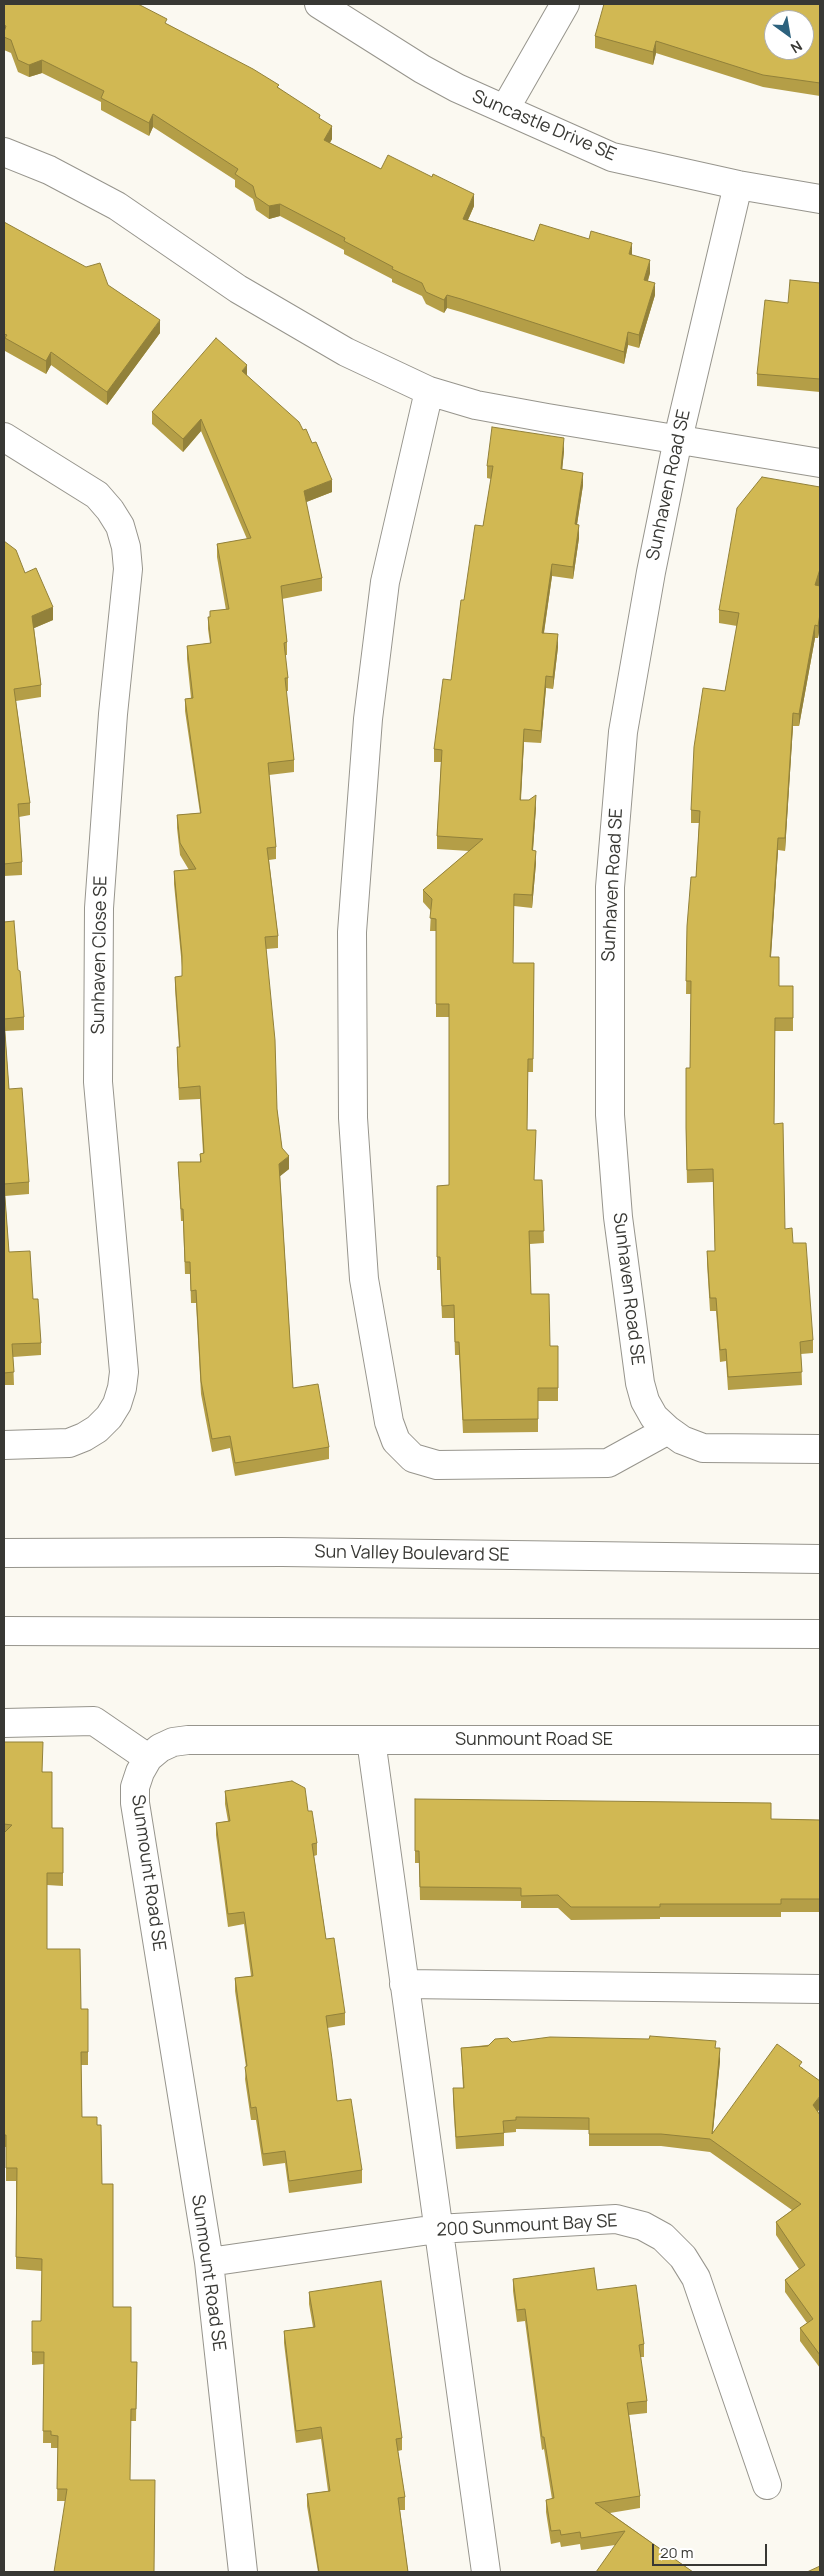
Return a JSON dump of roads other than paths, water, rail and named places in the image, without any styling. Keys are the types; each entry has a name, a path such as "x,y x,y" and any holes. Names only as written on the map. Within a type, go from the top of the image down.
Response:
{"street":[{"name":"Suncastle Drive SE","path":"319,4 422,69 457,88 612,157 738,185 820,198"},
{"path":"505,109 565,4"},
{"path":"4,152 49,170 117,206 238,289 346,352 429,391 476,405 538,417 820,463"},
{"name":"Sunhaven Road SE","path":"738,185 678,439 651,572 624,732 610,887 610,1124 618,1217 630,1310 645,1401 654,1417 682,1440 703,1448 820,1449"},
{"path":"429,391 385,582 368,719 352,932 353,1118 364,1279 389,1422 396,1441 413,1458 436,1466 608,1463 668,1430"},
{"name":"Sunhaven Close SE","path":"4,437 97,495 110,510 120,526 126,547 128,569 113,714 99,908 98,1082 124,1372 122,1388 117,1404 109,1417 97,1429 84,1437 69,1443 4,1445"},
{"name":"Sun Valley Boulevard SE","path":"4,1553 282,1552 820,1559"},
{"path":"4,1631 820,1634"},
{"path":"4,1723 94,1721 148,1758"},
{"name":"Sunmount Road SE","path":"243,2572 209,2262 135,1803 135,1787 140,1772 148,1758 160,1748 174,1742 188,1740 820,1740"},
{"path":"370,1740 486,2572"},
{"path":"404,1984 820,1989"},
{"name":"200 Sunmount Bay SE","path":"209,2262 437,2229 616,2219 643,2226 663,2237 683,2257 696,2278 767,2485"}]}
